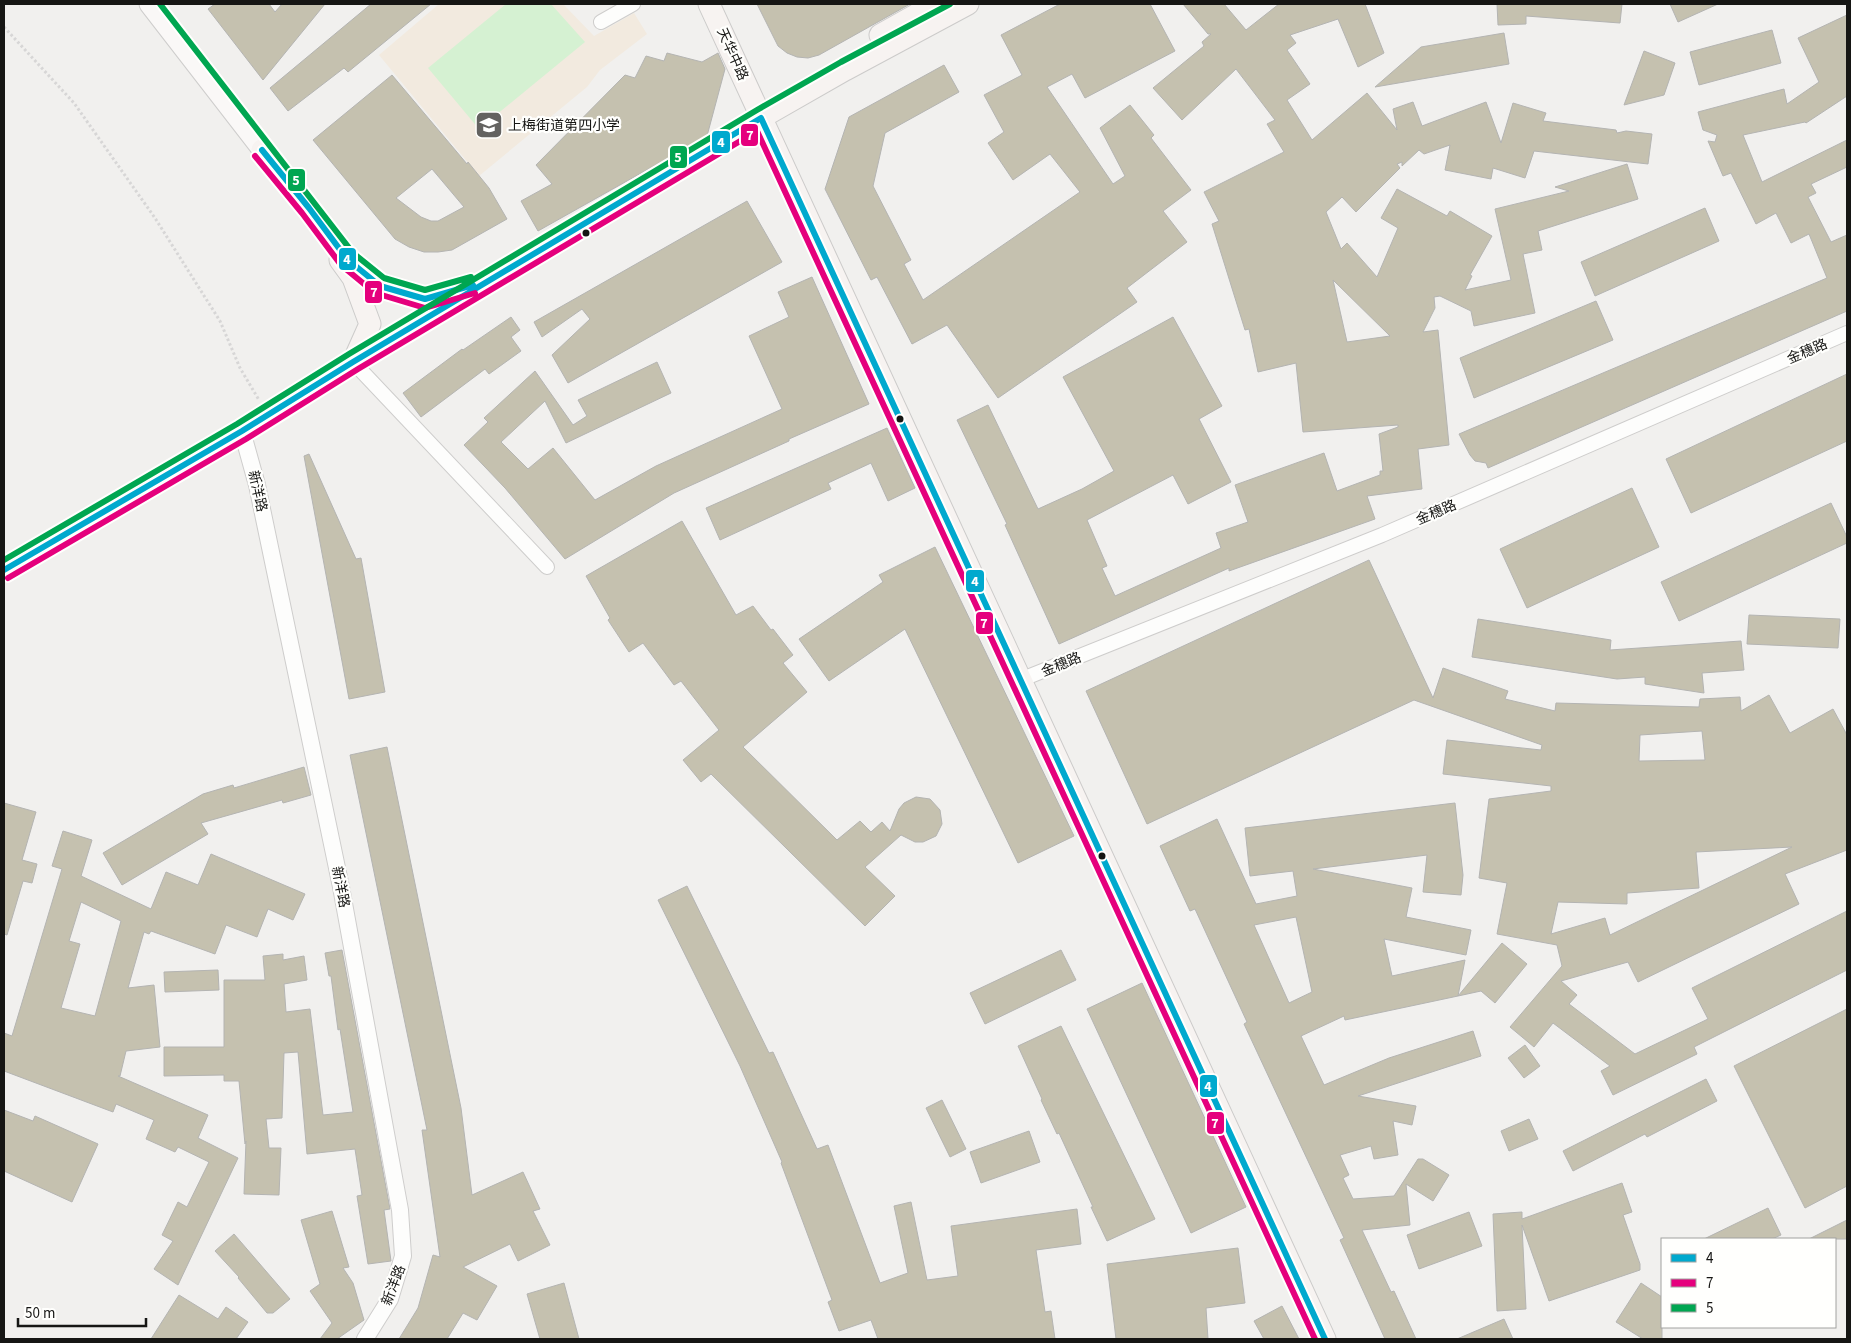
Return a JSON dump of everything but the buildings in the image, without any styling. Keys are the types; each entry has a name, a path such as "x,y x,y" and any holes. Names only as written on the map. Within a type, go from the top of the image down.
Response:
{"main road":[{"path":"149,4 347,259 380,286 424,299 488,281"},
{"name":"天华中路","path":"709,4 1325,1339"},
{"path":"332,375 488,281 758,111 935,4"},
{"path":"758,111 845,70 968,4"},
{"path":"262,150 353,278 370,324 353,362"},
{"path":"4,570 242,432 285,405"}],"street":[{"path":"601,22 633,4"},
{"name":"金穗路","path":"1020,680 1382,535 1847,333"},
{"path":"353,362 547,567"},
{"name":"新洋路","path":"242,432 257,485 341,887 400,1210 403,1256 390,1299 365,1339"}],"path":[{"path":"4,27 74,103 155,218 220,321 240,368 260,403"}],"shaded area":[{"name":"上梅街道第四小学","path":"439,4 563,4 594,36 634,13 647,34 600,70 587,87 479,176 379,55"}],"green space":[{"path":"506,4 551,4 585,42 479,129 428,68"}],"tunnel":[{"path":"285,405 332,375"}],"transit line":[{"name":"5","path":"160,4 353,253 384,278 425,290 471,277"},
{"name":"5","path":"4,560 237,424 349,354 757,110 841,62 950,4"},
{"name":"4","path":"4,570 242,431 353,362 761,118 1325,1339"},
{"name":"7","path":"8,578 246,439 358,369 757,131 1315,1339"},
{"name":"4","path":"262,150 347,259 380,286 425,299 473,285"},
{"name":"7","path":"255,156 302,213 341,265 375,293 425,308 475,293"}],"place":[{"name":"上梅街道第四小学","path":"489,125"}]}
